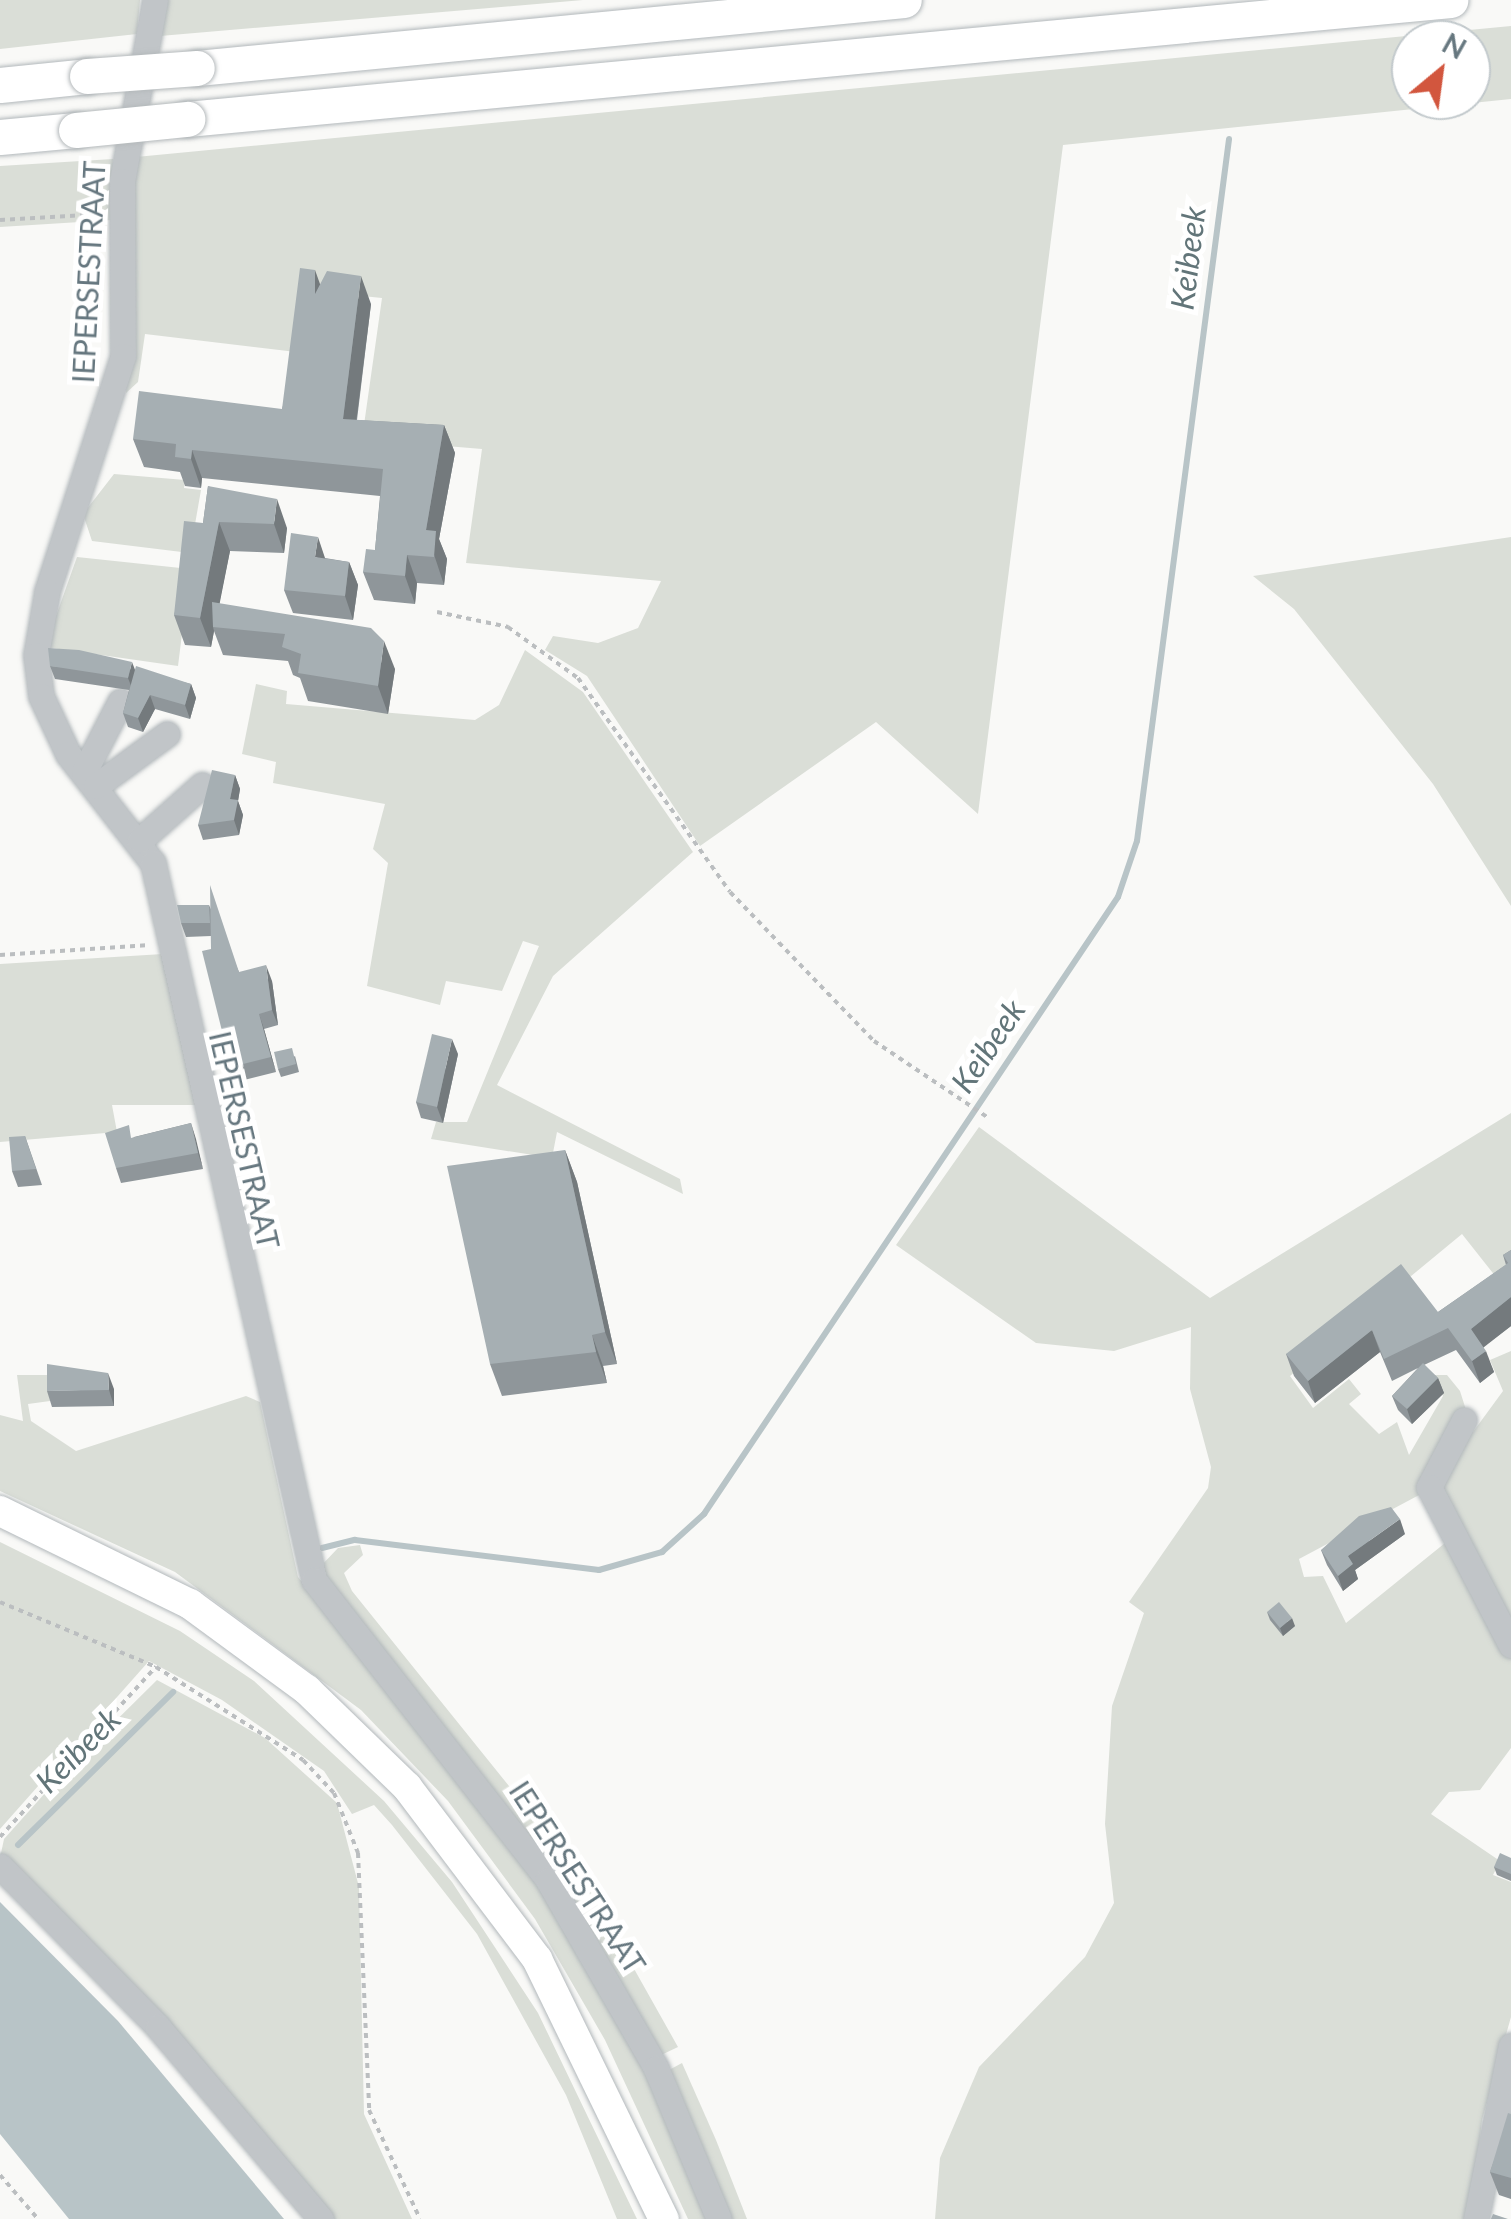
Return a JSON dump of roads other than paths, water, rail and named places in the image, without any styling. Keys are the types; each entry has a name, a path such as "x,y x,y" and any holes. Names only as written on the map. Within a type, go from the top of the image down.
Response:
{"highway":[{"path":"0,84 904,0"},
{"path":"0,137 1450,0"}],"main road":[{"path":"0,1511 204,1614 307,1690 407,1786 537,1959 664,2219"}],"street":[{"name":"IEPERSESTRAAT","path":"155,0 119,225 118,379 58,547 36,655 46,716 90,780 140,840 160,887 166,944 314,1580 548,1880 656,2068 719,2219"},
{"path":"90,780 120,702"},
{"path":"90,780 167,734"},
{"path":"140,840 202,786"},
{"path":"1464,1420 1429,1487 1511,1645"},
{"path":"0,1866 158,2026 321,2219"},
{"path":"1476,2219 1504,2098 1511,2045"}],"waterway":[{"name":"Keibeek","path":"322,1548 355,1540 599,1570 662,1552 704,1514 1118,897 1137,841 1229,139"},
{"name":"Keibeek","path":"18,1845 173,1692"}]}
